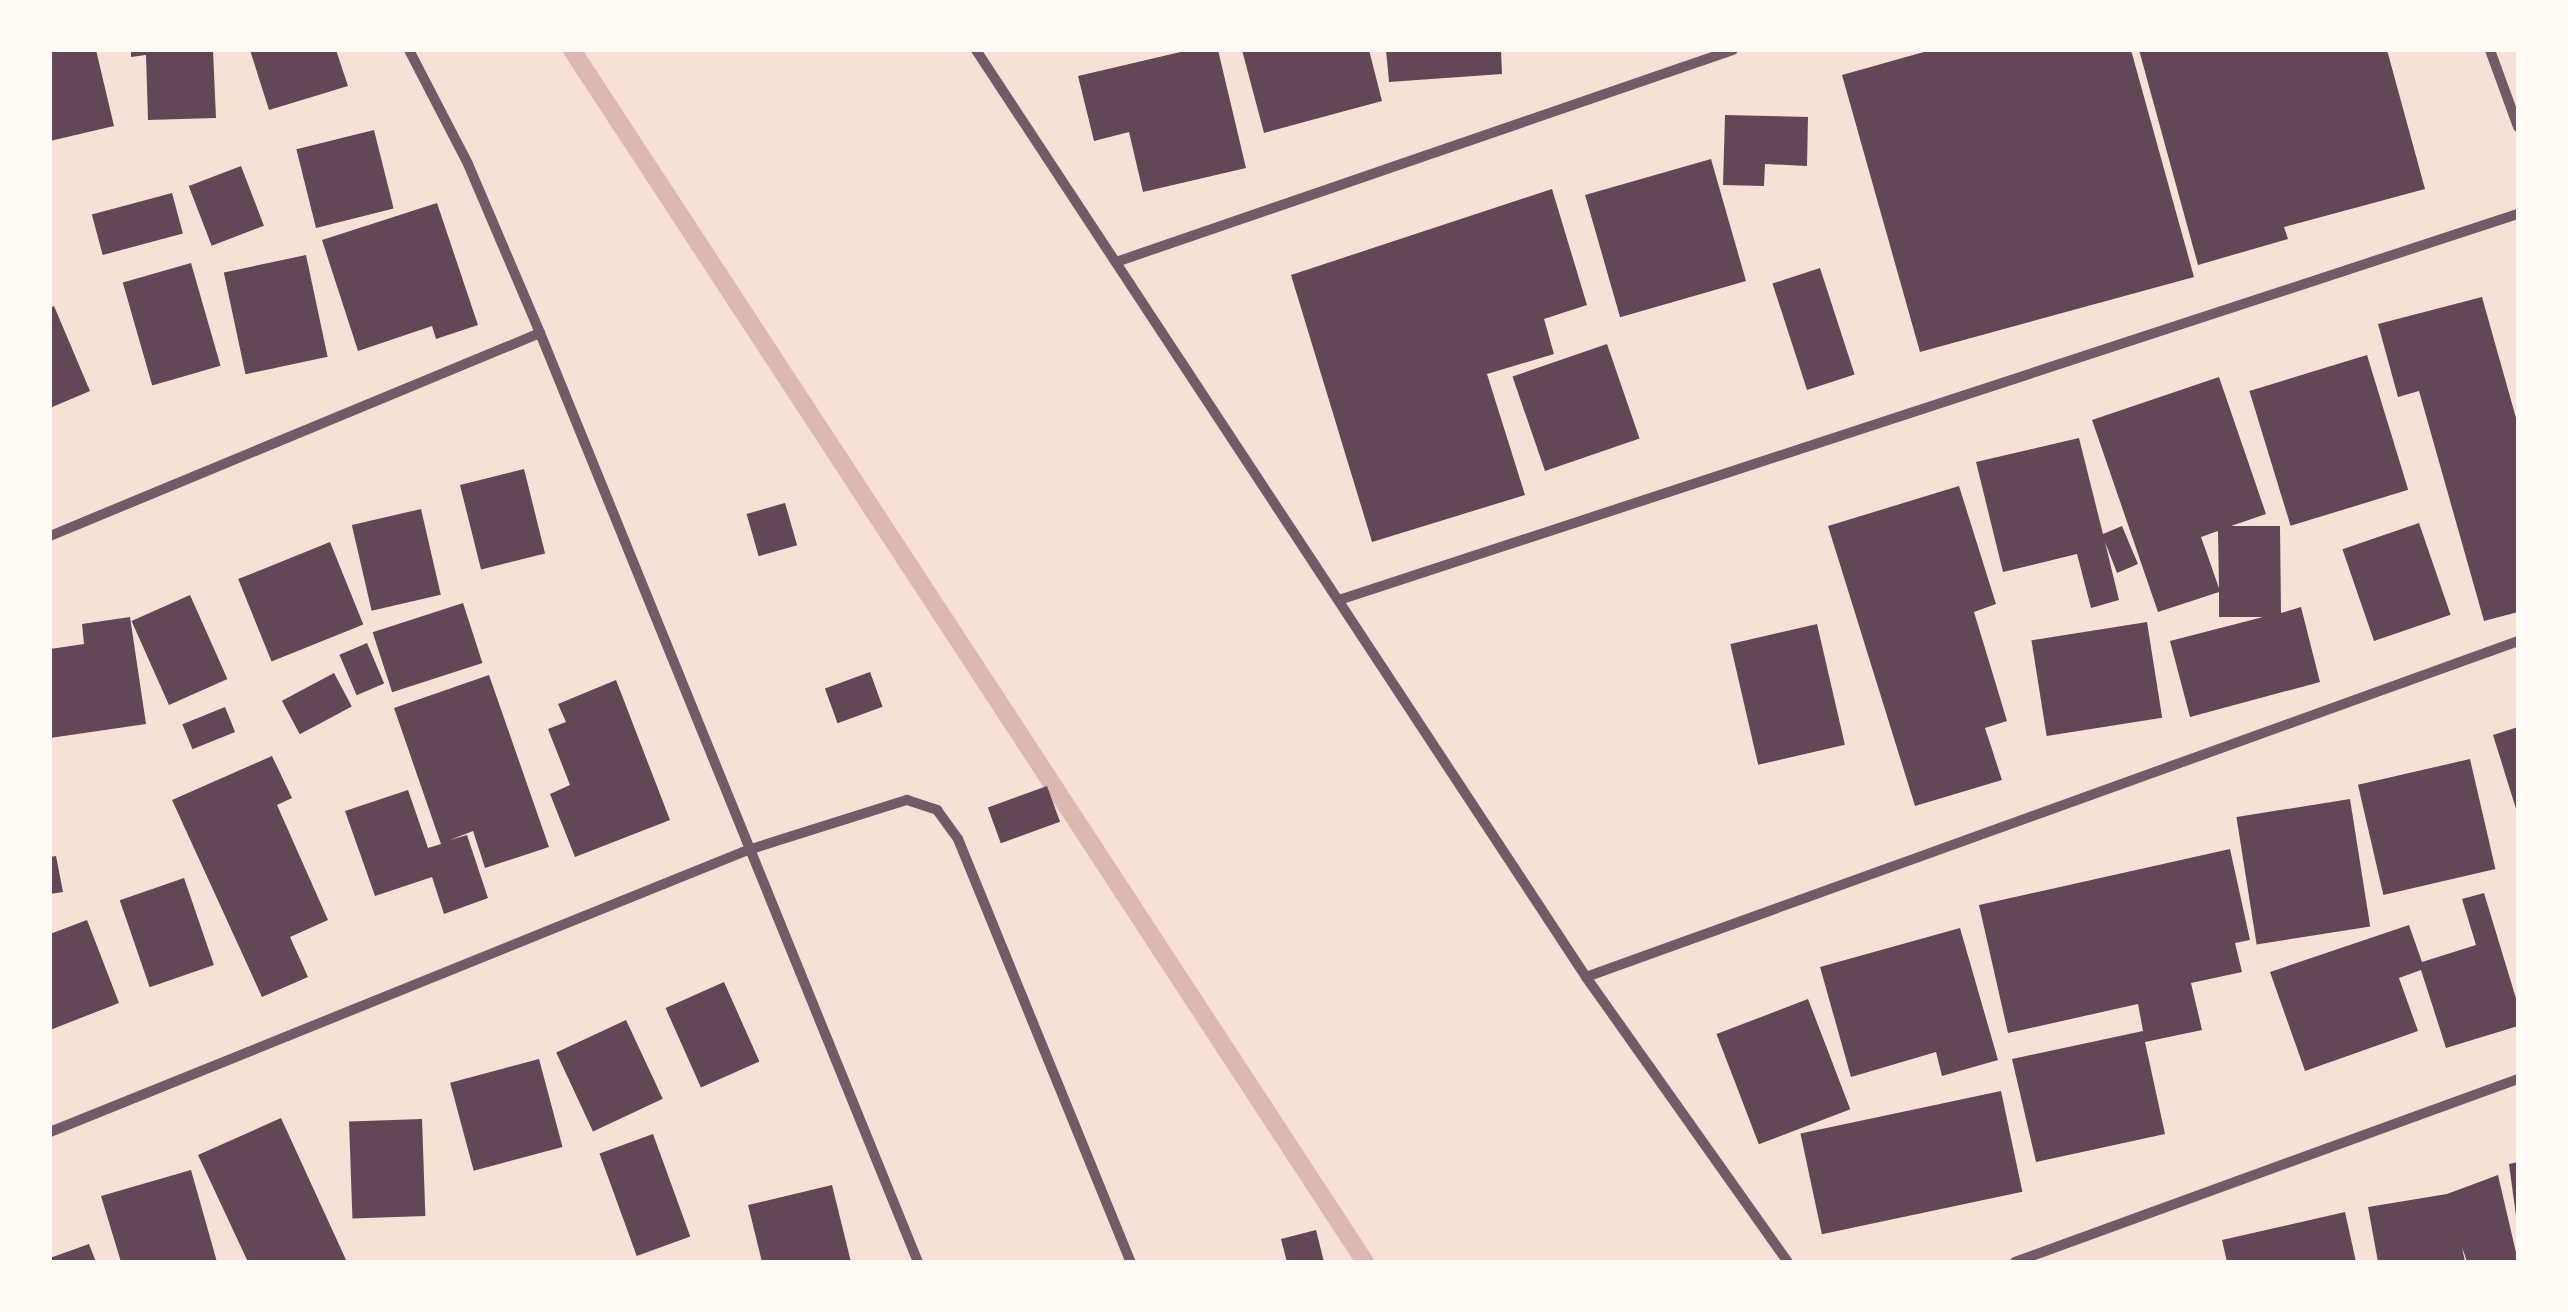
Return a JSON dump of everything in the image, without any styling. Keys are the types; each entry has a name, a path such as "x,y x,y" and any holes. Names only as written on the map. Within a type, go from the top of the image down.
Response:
{"street":[{"path":"408,50 468,164 540,333 918,1262"},
{"path":"976,50 1342,599 1586,977 1788,1262"},
{"path":"1119,261 1733,50"},
{"path":"2490,50 2518,127"},
{"path":"1342,599 2518,214"},
{"path":"50,536 540,333"},
{"path":"1586,977 2518,641"},
{"path":"50,1132 748,850 907,800 938,810 958,839 1130,1262"},
{"path":"2015,1262 2518,1080"}],"building":[{"path":"50,50 96,50 114,126 50,141"},
{"path":"131,50 213,50 216,118 148,120 146,55 131,57"},
{"path":"250,50 336,50 348,86 269,110"},
{"path":"1189,50 1218,50 1246,168 1143,192 1129,132 1094,141 1078,76"},
{"path":"1242,50 1369,50 1382,101 1264,133"},
{"path":"1386,50 1501,50 1502,74 1389,82"},
{"path":"1931,50 2131,50 2194,277 1920,352 1842,75"},
{"path":"2139,50 2387,50 2425,189 2284,227 2288,239 2198,265"},
{"path":"1725,115 1808,117 1807,166 1765,164 1764,186 1723,185"},
{"path":"374,130 394,209 316,228 296,149"},
{"path":"1711,159 1746,281 1620,317 1585,195"},
{"path":"241,166 264,226 212,246 189,186"},
{"path":"1552,189 1587,305 1544,319 1554,354 1487,374 1525,495 1372,542 1291,275"},
{"path":"172,193 183,234 103,255 92,214"},
{"path":"437,203 478,325 436,339 432,326 358,351 322,240"},
{"path":"306,255 328,357 245,374 224,272"},
{"path":"191,263 220,366 152,385 123,283"},
{"path":"1820,268 1855,375 1807,390 1772,283"},
{"path":"2482,297 2518,425 2518,612 2484,621 2419,391 2398,397 2378,324"},
{"path":"54,306 90,391 50,408 50,308"},
{"path":"1607,344 1640,439 1545,471 1512,377"},
{"path":"2367,355 2408,490 2291,526 2249,391"},
{"path":"2219,377 2266,514 2231,526 2280,526 2281,613 2301,607 2320,682 2190,717 2170,641 2263,617 2219,617 2219,592 2158,612 2092,420","holes":["2218,531 2219,588 2201,537"]},
{"path":"2079,438 2103,534 2122,526 2138,564 2117,573 2105,542 2119,600 2091,608 2077,554 2003,572 1976,462"},
{"path":"524,469 545,553 481,569 460,485"},
{"path":"1959,486 1996,604 1974,612 2007,721 1985,728 2002,780 1915,806 1828,526"},
{"path":"785,503 797,545 759,556 747,514"},
{"path":"421,509 441,595 372,611 352,525"},
{"path":"2419,523 2451,615 2374,641 2342,549"},
{"path":"330,542 363,625 272,662 238,579"},
{"path":"190,595 227,679 169,705 132,621"},
{"path":"463,603 482,663 392,692 373,632"},
{"path":"130,617 146,724 50,738 50,649 84,644 82,624"},
{"path":"2147,622 2162,718 2047,736 2031,640"},
{"path":"1817,624 1845,745 1758,765 1730,644"},
{"path":"367,643 384,684 357,695 339,655"},
{"path":"870,672 883,707 838,723 825,688"},
{"path":"334,673 352,707 300,734 282,701"},
{"path":"489,675 549,847 485,868 473,831 450,840 467,835 488,898 444,914 432,877 375,896 345,811 408,790 428,848 441,844 394,708"},
{"path":"616,680 670,820 575,857 550,794 570,785 548,729 566,722 558,704"},
{"path":"225,707 235,732 192,749 182,724"},
{"path":"2518,727 2518,811 2517,812 2493,735"},
{"path":"272,756 292,798 277,805 328,920 290,937 308,977 262,997 172,800"},
{"path":"2470,759 2495,869 2383,895 2358,785"},
{"path":"1047,786 1060,822 1001,843 988,808"},
{"path":"2350,799 2370,926 2257,944 2236,817"},
{"path":"2230,849 2250,940 2235,943 2242,972 2191,983 2202,1030 2145,1042 2165,1134 2036,1162 2012,1059 2143,1031 2138,1004 2008,1033 1979,905"},
{"path":"56,856 63,892 50,894 50,857"},
{"path":"184,878 214,965 150,987 120,900"},
{"path":"2484,893 2518,1005 2518,1026 2446,1048 2421,970 2399,978 2418,1031 2305,1071 2270,972 2409,925 2422,962 2476,945 2462,899"},
{"path":"87,920 119,1003 50,1030 50,934"},
{"path":"1960,928 1998,1060 1942,1076 1936,1052 1851,1077 1820,967"},
{"path":"724,982 759,1061 701,1088 666,1008"},
{"path":"1808,999 1850,1109 1759,1144 1717,1034"},
{"path":"626,1020 663,1099 593,1131 556,1053"},
{"path":"539,1059 563,1147 474,1171 450,1083"},
{"path":"2001,1091 2022,1192 1822,1234 1800,1134"},
{"path":"281,1118 347,1262 248,1262 198,1155"},
{"path":"422,1119 425,1216 352,1218 349,1122"},
{"path":"653,1134 690,1236 637,1256 599,1153"},
{"path":"2518,1162 2518,1216 2516,1216 2509,1164"},
{"path":"191,1170 217,1262 121,1262 101,1196"},
{"path":"2498,1175 2518,1261 2467,1262 2462,1247 2465,1262 2378,1262 2368,1207 2447,1194"},
{"path":"832,1185 851,1262 762,1262 748,1205"},
{"path":"2345,1212 2356,1262 2227,1262 2222,1240"},
{"path":"1316,1230 1324,1262 1287,1262 1281,1239"},
{"path":"89,1244 96,1262 50,1262 50,1258"}],"waterway":[{"path":"572,50 1365,1262"}]}
